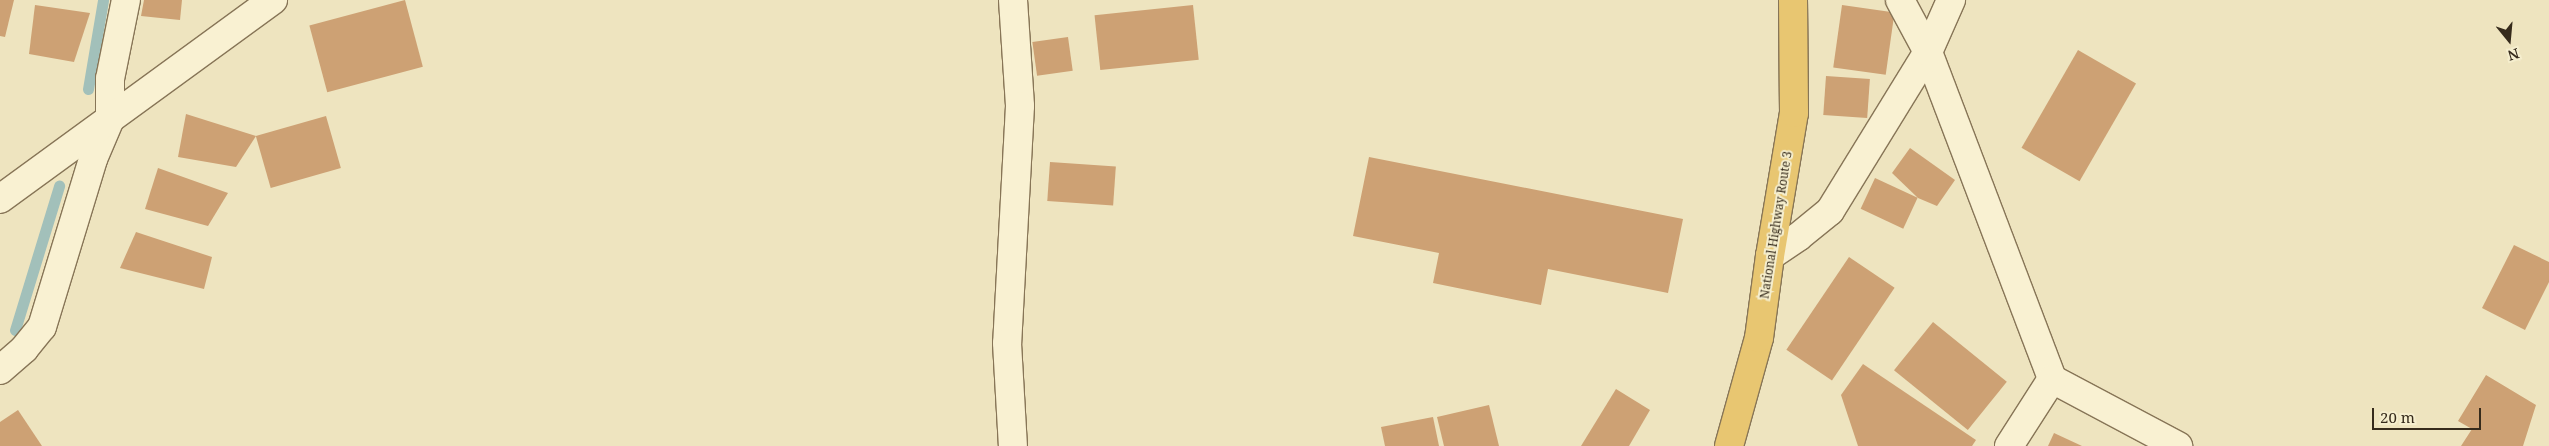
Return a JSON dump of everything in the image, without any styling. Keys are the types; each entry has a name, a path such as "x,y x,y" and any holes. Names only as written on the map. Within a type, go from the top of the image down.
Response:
{"highway":[{"name":"National Highway Route 3","path":"1729,446 1760,338 1770,256 1794,113 1793,0"}],"street":[{"path":"0,370 24,349 42,327 92,160 110,119 110,79 126,0"},
{"path":"0,199 273,0"},
{"path":"1013,0 1020,106 1007,343 1014,446"},
{"path":"1900,0 1928,52 2052,379 2178,446"},
{"path":"1770,256 1798,237 1830,211 1928,52 1951,0"},
{"path":"2009,446 2052,379"}],"building":[{"path":"0,0 14,0 5,37 0,36"},
{"path":"144,0 182,0 180,20 141,16"},
{"path":"405,0 423,67 327,92 309,26"},
{"path":"35,5 90,13 74,62 29,54"},
{"path":"1193,5 1199,60 1100,70 1095,15"},
{"path":"1842,5 1894,12 1886,75 1833,67"},
{"path":"1068,37 1073,71 1037,76 1032,42"},
{"path":"2078,50 2136,84 2080,181 2022,148"},
{"path":"1826,76 1870,79 1867,118 1823,115"},
{"path":"186,114 256,136 236,167 178,157"},
{"path":"326,116 341,168 271,188 256,136"},
{"path":"1910,148 1955,180 1937,206 1918,198 1892,173"},
{"path":"1369,157 1683,219 1668,293 1548,269 1541,305 1433,283 1439,253 1353,236"},
{"path":"1050,162 1116,167 1113,206 1047,201"},
{"path":"158,168 228,193 208,226 145,209"},
{"path":"1875,178 1918,198 1903,229 1861,209"},
{"path":"136,232 212,257 204,289 120,268"},
{"path":"2514,245 2549,262 2549,282 2525,330 2482,308"},
{"path":"1849,257 1895,288 1832,381 1786,350"},
{"path":"1933,322 2007,382 1968,430 1894,370"},
{"path":"1863,364 1976,440 1972,446 1858,446 1841,395"},
{"path":"2486,375 2536,405 2523,446 2461,446 2472,429 2458,421"},
{"path":"1616,389 1650,410 1629,446 1581,446"},
{"path":"1489,405 1499,446 1444,446 1437,417"},
{"path":"18,410 42,446 0,446 0,422"},
{"path":"1433,417 1439,446 1385,446 1381,427"},
{"path":"2054,433 2082,446 2048,446"}],"waterway":[{"path":"88,89 103,0"},
{"path":"15,330 59,186"}]}
